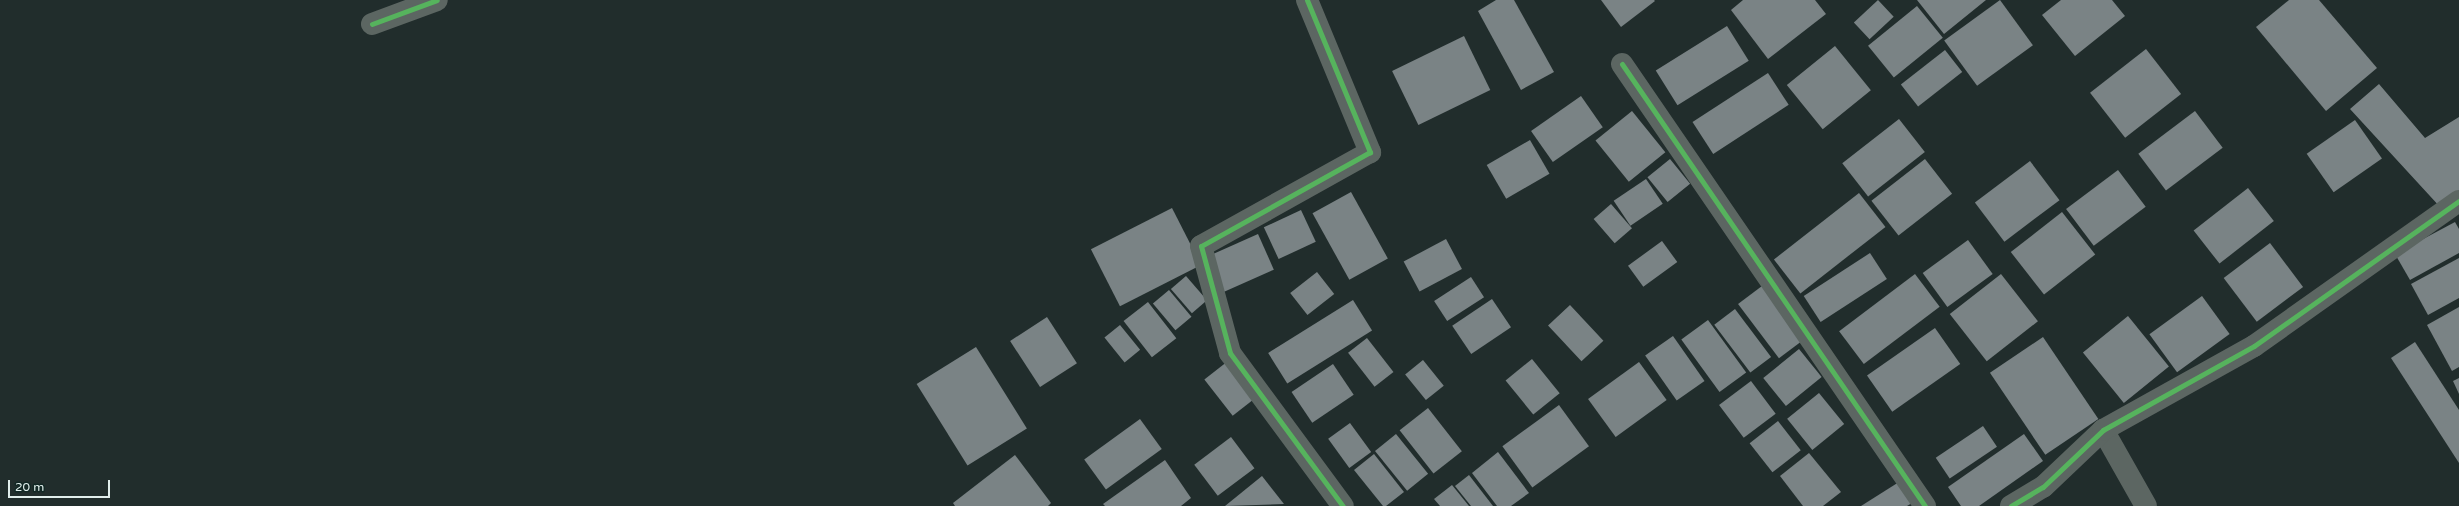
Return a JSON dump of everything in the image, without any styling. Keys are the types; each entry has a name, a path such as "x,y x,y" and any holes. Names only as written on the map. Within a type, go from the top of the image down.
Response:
{"street":[{"path":"372,24 437,0"},
{"path":"1307,0 1370,152 1201,246 1230,352 1343,506"},
{"path":"1622,64 1925,506"},
{"path":"2011,506 2043,487 2103,430 2254,346 2459,201"},
{"path":"2103,430 2146,506"}],"building":[{"path":"1496,0 1514,0 1554,72 1521,90 1478,11"},
{"path":"1601,0 1654,0 1655,1 1621,27"},
{"path":"1743,0 1815,0 1826,14 1768,59 1731,10"},
{"path":"1878,0 1894,17 1870,39 1854,23"},
{"path":"1917,0 1986,0 1944,34"},
{"path":"2000,0 2033,45 1977,86 1944,41"},
{"path":"2061,0 2112,0 2125,16 2075,56 2042,15"},
{"path":"2289,0 2319,0 2377,68 2326,111 2256,27"},
{"path":"1917,6 1943,38 1894,78 1868,46"},
{"path":"1727,26 1749,61 1677,105 1656,71"},
{"path":"1464,36 1490,90 1418,125 1392,71"},
{"path":"1835,46 1871,90 1823,129 1787,85"},
{"path":"2146,49 2181,94 2125,138 2090,93"},
{"path":"1945,50 1962,72 1918,107 1901,84"},
{"path":"1768,73 1789,105 1713,154 1693,122"},
{"path":"2379,84 2425,138 2459,117 2459,196 2441,208 2350,109"},
{"path":"1581,96 1603,127 1553,162 1531,131"},
{"path":"1632,111 1665,152 1629,182 1595,141"},
{"path":"2195,111 2223,148 2166,190 2138,154"},
{"path":"1899,119 1925,152 1868,196 1842,163"},
{"path":"2355,120 2382,159 2334,192 2307,154"},
{"path":"1530,140 1550,174 1506,199 1487,165"},
{"path":"1670,159 1690,184 1668,202 1647,177"},
{"path":"1925,159 1952,194 1899,236 1871,201"},
{"path":"2030,161 2059,200 2004,242 1975,203"},
{"path":"2118,170 2146,207 2094,246 2066,209"},
{"path":"1646,179 1663,204 1630,226 1614,201"},
{"path":"2248,188 2274,221 2219,264 2194,230"},
{"path":"1351,192 1388,258 1349,280 1313,213"},
{"path":"1859,193 1885,227 1800,293 1774,259"},
{"path":"1611,204 1632,228 1615,243 1594,219"},
{"path":"1172,208 1201,265 1120,306 1091,249"},
{"path":"1301,210 1316,242 1279,259 1264,227"},
{"path":"2062,212 2095,255 2044,295 2011,252"},
{"path":"2455,222 2459,229 2459,253 2410,280 2395,254"},
{"path":"1258,234 1274,270 1224,292 1208,256"},
{"path":"1446,239 1462,269 1420,292 1404,262"},
{"path":"1968,240 1993,274 1947,307 1923,273"},
{"path":"1662,241 1677,262 1643,287 1628,266"},
{"path":"2270,243 2303,287 2257,322 2224,278"},
{"path":"1870,253 1887,279 1821,322 1804,296"},
{"path":"2459,258 2459,298 2428,315 2411,284"},
{"path":"1317,272 1334,294 1307,315 1290,293"},
{"path":"1915,274 1940,307 1864,364 1839,331"},
{"path":"2001,274 2038,321 1987,361 1950,314"},
{"path":"1186,276 1207,300 1192,313 1171,289"},
{"path":"1471,277 1484,297 1447,321 1434,301"},
{"path":"1762,286 1803,340 1779,358 1738,304"},
{"path":"1169,290 1191,317 1175,330 1153,303"},
{"path":"2202,296 2230,334 2177,372 2149,334"},
{"path":"1492,299 1511,327 1471,354 1452,326"},
{"path":"1353,300 1372,331 1287,384 1268,353"},
{"path":"1148,302 1176,338 1152,357 1124,321"},
{"path":"1570,305 1603,341 1581,361 1548,325"},
{"path":"2459,307 2459,367 2452,371 2427,325"},
{"path":"1735,309 1771,357 1750,373 1714,325"},
{"path":"2128,316 2169,367 2124,403 2083,353"},
{"path":"1047,317 1077,363 1040,387 1010,341"},
{"path":"1708,320 1746,373 1720,392 1681,339"},
{"path":"1120,325 1140,350 1125,362 1104,338"},
{"path":"1935,328 1960,364 1892,412 1867,376"},
{"path":"1673,336 1705,381 1677,401 1645,356"},
{"path":"2043,337 2098,419 2045,455 1990,373"},
{"path":"1367,338 1393,372 1375,387 1348,353"},
{"path":"2415,342 2459,410 2459,463 2391,358"},
{"path":"976,347 1027,428 968,466 917,384"},
{"path":"1799,349 1822,377 1786,406 1763,378"},
{"path":"1532,359 1560,393 1533,415 1506,380"},
{"path":"1423,360 1444,386 1426,400 1405,374"},
{"path":"1228,361 1256,397 1233,416 1204,379"},
{"path":"1639,362 1667,400 1616,437 1588,399"},
{"path":"1333,364 1354,395 1312,423 1292,392"},
{"path":"2459,378 2459,394 2453,381"},
{"path":"1751,381 1776,414 1744,438 1719,405"},
{"path":"1819,393 1844,424 1812,450 1787,419"},
{"path":"1559,405 1589,446 1532,487 1502,446"},
{"path":"1428,408 1462,451 1433,474 1400,430"},
{"path":"1140,419 1162,449 1106,489 1084,460"},
{"path":"1778,421 1801,450 1772,472 1750,443"},
{"path":"1350,423 1371,452 1349,468 1328,439"},
{"path":"1983,426 1997,447 1950,479 1936,458"},
{"path":"1396,434 1428,474 1407,491 1375,451"},
{"path":"2024,434 2043,461 1979,506 1961,506 1948,487"},
{"path":"1231,437 1254,468 1218,496 1194,465"},
{"path":"1498,452 1529,493 1511,506 1497,506 1472,473"},
{"path":"1809,453 1841,492 1823,506 1803,506 1780,476"},
{"path":"1374,454 1404,492 1386,506 1383,506 1354,470"},
{"path":"1015,455 1051,503 1048,506 955,506 953,503"},
{"path":"1165,460 1191,498 1181,506 1105,506 1103,504"},
{"path":"1469,475 1493,506 1471,506 1455,486"},
{"path":"1262,476 1284,504 1225,506"},
{"path":"1899,482 1912,503 1907,506 1861,506"},
{"path":"1452,485 1469,506 1440,506 1434,499"}],"cycle path":[{"path":"372,24 437,0"},
{"path":"1307,0 1370,152 1201,246 1230,353 1343,506"},
{"path":"1622,64 1925,506"},
{"path":"2011,506 2043,487 2103,430 2254,346 2459,201"}]}
